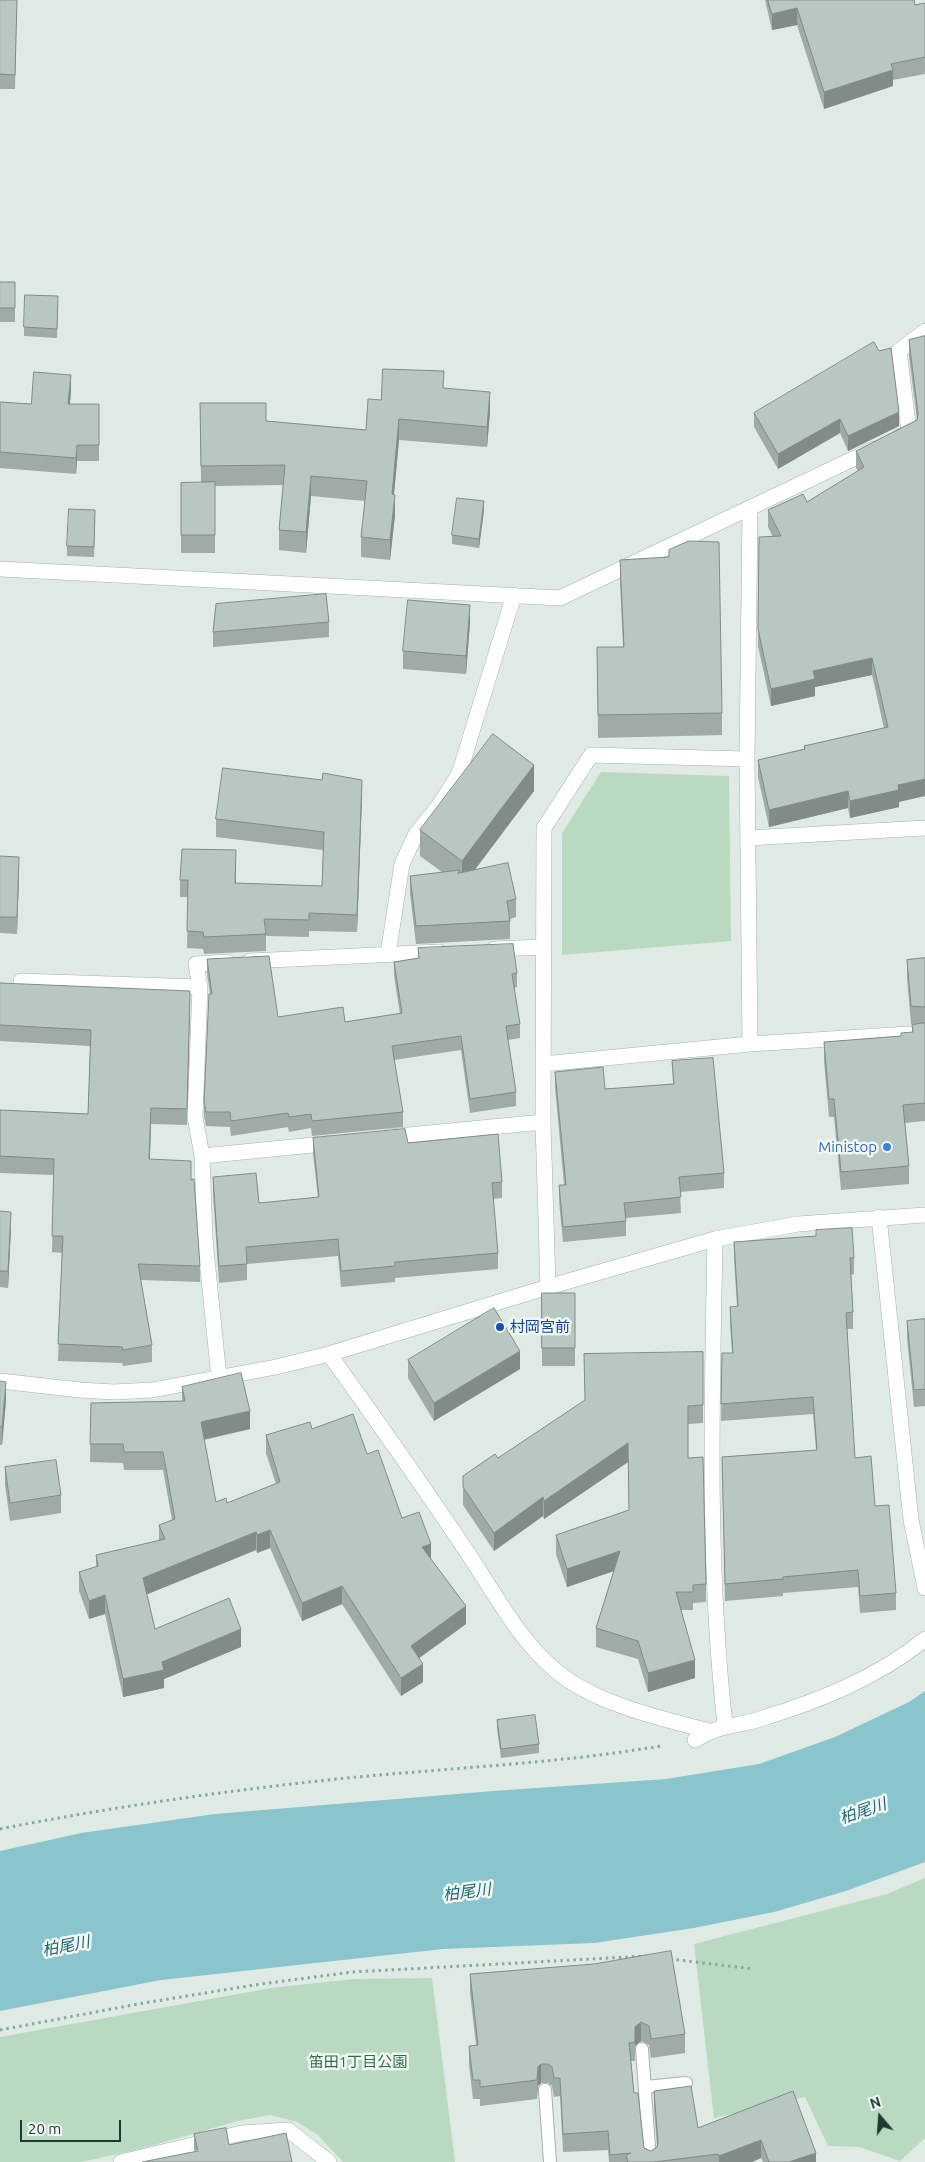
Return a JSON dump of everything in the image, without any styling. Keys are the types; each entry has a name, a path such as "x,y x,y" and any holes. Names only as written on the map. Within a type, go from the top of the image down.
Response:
{"street":[{"path":"0,569 560,598 909,432 899,352 925,331"},
{"path":"750,509 746,759 750,1044"},
{"path":"388,954 402,864 416,834 440,804 459,774 514,595"},
{"path":"548,1287 543,1122 544,828 591,755 746,759"},
{"path":"748,838 925,828"},
{"path":"475,950 543,947"},
{"path":"219,1378 205,1240 202,1156 196,1117 200,987 196,964 456,951"},
{"path":"21,981 200,987"},
{"path":"543,1064 750,1044 925,1034"},
{"path":"378,1138 543,1122"},
{"path":"202,1156 348,1141"},
{"path":"0,1381 114,1392 152,1390 219,1378 329,1354 548,1287 715,1239 798,1224 925,1215"},
{"path":"879,1217 911,1520 925,1588"},
{"path":"715,1239 711,1415 713,1571 716,1644 725,1726"},
{"path":"329,1354 466,1550 522,1635 556,1671 598,1696 649,1716 709,1731"},
{"path":"695,1740 709,1731 758,1720 803,1705 867,1678 925,1639"},
{"path":"121,2162 242,2133 288,2130 330,2162"}],"lane":[{"path":"642,2049 650,2162"},
{"path":"645,2087 686,2083"},
{"path":"545,2090 550,2162"}],"path":[{"path":"0,1829 78,1814 211,1794 338,1779 610,1754 695,1740"},
{"path":"0,2030 138,2004 254,1985 352,1972 651,1956"},
{"path":"660,1957 754,1970"}],"green space":[{"path":"601,772 729,776 731,941 562,955 562,833"},
{"path":"925,1878 925,2138 900,2161 859,2147 828,2146 805,2097 714,2118 694,1944 887,1894"},
{"name":"笛田1丁目公園","path":"432,1978 455,2162 343,2162 318,2135 297,2122 270,2115 238,2121 140,2149 81,2162 0,2162 0,2037 271,1988 354,1979"}],"water":[{"name":"柏尾川","path":"925,1691 925,1862 846,1891 774,1912 694,1928 594,1943 443,1949 161,1980 0,2011 0,1851 81,1833 215,1814 666,1779 759,1764 835,1737 909,1702"}],"building":[{"path":"0,0 17,0 15,75 0,74"},
{"path":"768,0 914,0 915,5 925,3 925,57 891,64 893,70 824,92 797,8 772,14"},
{"path":"0,282 15,282 15,308 0,308"},
{"path":"25,295 58,296 57,329 24,327"},
{"path":"925,336 925,779 898,785 899,790 850,801 848,791 769,810 758,760 805,749 804,746 888,727 872,658 813,671 815,679 771,689 758,629 759,537 781,536 768,510 803,494 807,502 864,467 856,451 917,420 918,414 909,340"},
{"path":"874,342 879,351 891,348 899,412 848,436 840,419 778,454 754,413"},
{"path":"383,369 444,371 443,388 490,392 487,427 399,419 392,494 395,495 390,540 361,537 367,481 311,476 306,532 279,530 285,465 201,466 200,403 266,403 266,421 366,430 368,399 381,400"},
{"path":"34,372 71,375 68,404 99,404 99,445 77,445 76,458 0,452 0,402 31,404"},
{"path":"215,482 215,535 181,535 181,483"},
{"path":"457,498 484,501 479,539 452,535"},
{"path":"69,509 95,510 94,547 67,546"},
{"path":"689,541 719,542 722,713 598,715 597,647 624,647 620,560 669,557 669,550"},
{"path":"326,594 329,622 213,632 216,604"},
{"path":"408,600 470,605 466,656 403,651"},
{"path":"493,734 534,765 462,861 420,830"},
{"path":"223,768 322,780 323,773 362,780 357,915 309,913 309,920 264,919 266,934 204,937 203,932 187,931 188,880 180,880 182,849 236,850 235,883 322,886 324,832 216,819"},
{"path":"0,856 19,857 17,917 0,917"},
{"path":"508,863 516,899 507,901 510,921 416,926 410,876 460,870 458,873"},
{"path":"513,944 517,973 512,974 520,1024 506,1026 516,1092 470,1099 461,1036 392,1046 403,1112 312,1121 311,1114 289,1117 288,1113 231,1121 230,1112 206,1112 204,1102 209,994 212,994 207,959 269,956 278,1017 343,1007 345,1022 402,1013 394,962 419,958 418,948"},
{"path":"925,958 925,1007 911,1006 907,960"},
{"path":"0,983 190,991 187,1109 151,1108 149,1159 191,1161 191,1180 194,1179 200,1266 138,1264 152,1345 123,1350 122,1347 58,1344 63,1236 52,1236 54,1159 0,1156 0,1110 88,1114 91,1030 0,1025"},
{"path":"925,1023 925,1103 903,1105 909,1166 841,1172 834,1099 829,1099 824,1042 901,1036 901,1033 913,1032 912,1025"},
{"path":"713,1058 724,1173 679,1177 681,1197 624,1203 626,1221 563,1227 559,1185 566,1185 555,1072 603,1067 605,1089 674,1084 672,1061"},
{"path":"405,1129 408,1143 498,1134 502,1182 492,1183 498,1253 395,1262 395,1266 341,1271 338,1239 246,1247 247,1264 219,1266 213,1177 256,1173 259,1203 319,1197 313,1138"},
{"path":"0,1211 11,1212 8,1271 0,1271"},
{"path":"852,1228 854,1258 850,1258 853,1312 846,1313 855,1458 871,1456 875,1506 889,1505 896,1593 860,1596 858,1570 725,1584 722,1457 817,1450 813,1397 721,1404 722,1353 733,1353 730,1307 738,1306 734,1242 816,1236 816,1230"},
{"path":"542,1293 575,1293 575,1348 542,1348"},
{"path":"494,1308 520,1351 434,1403 408,1360"},
{"path":"925,1319 925,1389 914,1390 907,1321"},
{"path":"703,1352 703,1405 688,1406 688,1458 703,1457 706,1584 693,1585 693,1592 676,1592 695,1660 648,1673 638,1641 596,1628 620,1551 567,1569 556,1535 629,1510 628,1443 544,1501 543,1497 494,1533 463,1487 463,1476 495,1454 498,1458 585,1400 584,1354"},
{"path":"241,1373 250,1411 201,1422 216,1502 226,1498 227,1503 280,1482 266,1435 310,1422 312,1429 353,1414 367,1454 378,1450 402,1518 419,1512 431,1544 422,1547 466,1606 411,1646 423,1664 401,1678 342,1586 302,1603 270,1530 257,1535 256,1532 143,1578 155,1629 229,1598 241,1629 162,1662 164,1670 123,1679 105,1595 89,1601 79,1572 98,1566 96,1555 165,1539 159,1525 175,1519 163,1452 124,1452 123,1444 90,1444 91,1403 185,1401 182,1387"},
{"path":"0,1381 6,1382 2,1427 0,1427"},
{"path":"56,1460 61,1495 10,1503 5,1467"},
{"path":"535,1715 539,1744 501,1749 497,1720"},
{"path":"671,1951 685,2034 651,2039 649,2026 641,2022 635,2027 635,2042 629,2043 634,2093 638,2093 644,2148 651,2151 657,2147 658,2143 654,2091 691,2086 698,2128 793,2091 816,2153 789,2162 769,2162 761,2140 719,2156 718,2154 654,2162 628,2162 626,2155 631,2153 610,2155 608,2131 563,2134 560,2078 554,2078 552,2067 548,2064 541,2064 538,2067 537,2080 480,2087 480,2080 473,2080 469,2046 478,2045 470,1974 594,1964"},
{"path":"226,2128 229,2145 286,2133 292,2162 142,2162 198,2151 194,2134"}],"place":[{"name":"Ministop","path":"887,1147"},
{"name":"村岡宮前","path":"500,1327"}]}
